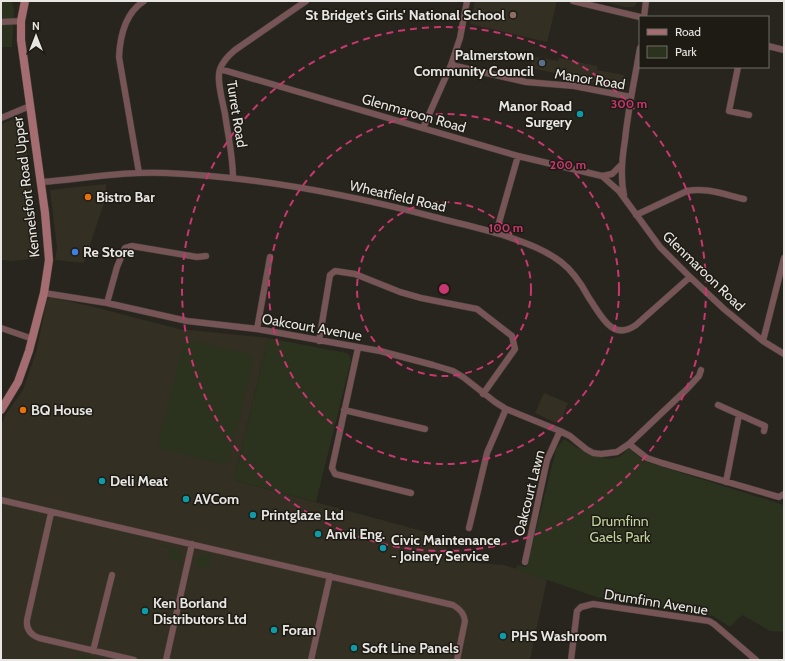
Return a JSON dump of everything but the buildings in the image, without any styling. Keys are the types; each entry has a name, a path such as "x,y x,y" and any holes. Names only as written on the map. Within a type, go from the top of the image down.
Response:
{"street":[{"name":"Kennelsfort Road Upper","path":"1,410 18,382 33,339 48,269 48,254 41,182 21,40 21,21 25,1"},
{"path":"139,173 119,57 124,26 132,12 144,1"},
{"name":"Turret Road","path":"233,178 228,132 218,73 226,58 235,50 306,1"},
{"path":"423,128 451,65 460,38 467,1"},
{"path":"573,1 639,17"},
{"path":"644,16 646,1"},
{"path":"1,22 21,21"},
{"path":"769,46 784,50"},
{"path":"624,197 622,164 631,97 639,53"},
{"name":"Manor Road","path":"451,65 526,82 574,86 631,97"},
{"path":"738,68 729,111 749,115"},
{"name":"Glenmaroon Road","path":"220,69 518,156 602,176 608,180 624,197 660,247 690,277 724,309 762,341 784,354"},
{"path":"1,118 30,106"},
{"path":"496,233 518,156"},
{"path":"602,176 612,174 622,164"},
{"name":"Wheatfield Road","path":"41,182 139,173 166,173 233,178 292,186 363,200 496,233 526,242 562,263 576,277 604,322 617,330 624,331 636,325 690,277"},
{"path":"636,215 687,191 696,189 744,199"},
{"path":"107,303 117,267 126,248 132,246 197,257 206,256"},
{"path":"257,329 270,257"},
{"path":"762,341 784,258"},
{"path":"319,341 330,275 335,271 355,274 400,292 421,298 477,309 512,336 515,349 483,394"},
{"name":"Oakcourt Avenue","path":"44,293 107,303 186,322 257,329 412,359 453,371 463,377 483,394 506,409 560,431 570,436 593,453 601,454 617,452 630,444 687,389 699,376 701,370"},
{"path":"1,328 33,339"},
{"path":"358,348 332,468 333,472 335,474 411,493"},
{"path":"718,405 766,426 764,431"},
{"path":"469,528 487,452 506,409"},
{"path":"344,410 426,429"},
{"path":"726,482 739,415"},
{"name":"Oakcourt Lawn","path":"525,562 547,460 560,431"},
{"path":"630,444 647,458 779,497 784,494"},
{"path":"1,500 453,605 463,613 465,621 457,660"},
{"path":"51,512 26,624 31,633 39,638 134,660"},
{"path":"166,660 192,544"},
{"path":"93,651 112,575"},
{"path":"310,660 330,576"},
{"name":"Drumfinn Avenue","path":"571,660 577,611 581,607 593,604 709,621 756,660"}],"shaded area":[{"name":"St Bridget's Girls' National School","path":"475,1 557,1 547,42 470,24"},
{"path":"600,1 637,1 636,5 633,7 626,7"},
{"path":"533,56 558,61 559,58 597,66 597,70 624,75 626,80 624,87 617,88 531,68"},
{"path":"19,117 22,118 23,122 40,258 13,261 1,260 1,124"},
{"path":"106,184 106,197 84,263 55,260 57,248 50,190"},
{"path":"50,297 179,329 268,338 234,480 426,532 450,551 463,559 476,563 504,565 547,579 530,660 1,660 1,425 6,414 23,390 36,352 47,300"},
{"path":"544,393 568,403 561,421 556,423 535,413"}],"green space":[{"path":"1,1 12,1 14,11 12,47 1,47"},
{"path":"268,338 347,353 350,356 351,361 316,502 234,480"},
{"path":"189,340 249,354 253,358 229,460 221,464 163,449 158,443 183,346 184,343"},
{"name":"Drumfinn Gaels Park","path":"564,439 590,454 604,458 619,457 628,448 644,461 784,505 784,632 770,631 742,615 730,627 713,616 596,597 516,569 517,565 527,566 556,449"},
{"path":"159,545 175,548 181,552 182,556 180,568 180,562 168,559 170,549"},
{"path":"204,554 211,555 208,568 195,565 197,558"},
{"path":"76,655 103,660 75,660"}],"place":[{"name":"St Bridget's Girls' National School","path":"513,15"},
{"name":"Palmerstown Community Council","path":"542,63"},
{"name":"Manor Road Surgery","path":"580,114"},
{"name":"Bistro Bar","path":"88,197"},
{"name":"Re Store","path":"75,252"},
{"name":"BQ House","path":"23,410"},
{"name":"Deli Meat","path":"102,481"},
{"name":"AVCom","path":"186,499"},
{"name":"Printglaze Ltd","path":"253,515"},
{"name":"Anvil Eng.","path":"318,534"},
{"name":"Civic Maintenance - Joinery Service","path":"383,548"},
{"name":"Ken Borland Distributors Ltd","path":"145,611"},
{"name":"Foran","path":"274,630"},
{"name":"PHS Washroom","path":"503,636"},
{"name":"Soft Line Panels","path":"354,648"}]}
